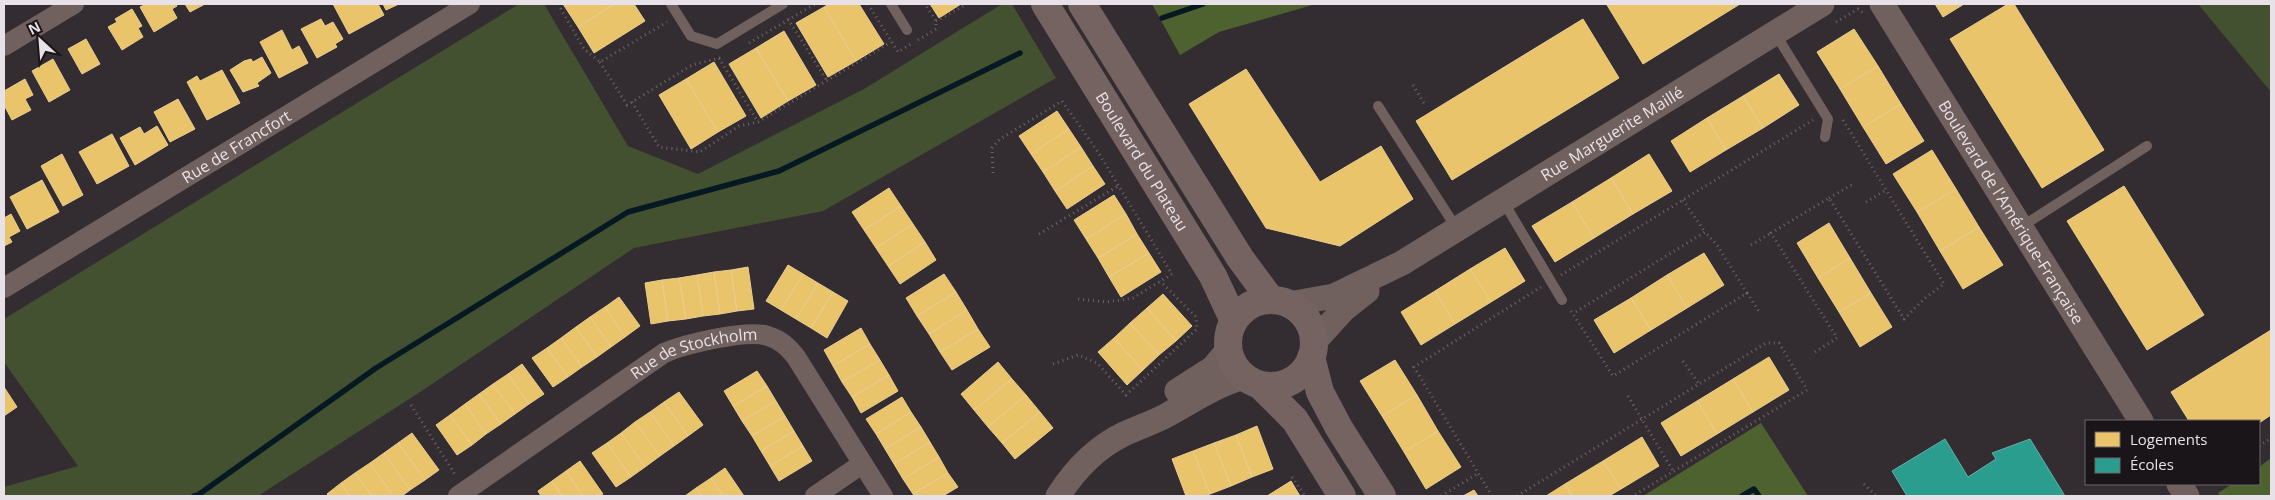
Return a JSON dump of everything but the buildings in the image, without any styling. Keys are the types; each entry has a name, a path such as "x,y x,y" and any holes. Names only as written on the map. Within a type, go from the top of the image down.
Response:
{"main road":[{"name":"Boulevard du Plateau","path":"1045,4 1213,276 1234,322"},
{"name":"Boulevard du Plateau","path":"1082,4 1245,265 1280,302"},
{"path":"1342,496 1295,420 1236,369 1228,350 1228,335 1234,322 1243,310 1256,303 1280,302 1302,313 1311,326 1320,392 1382,496"},
{"path":"1252,381 1276,386 1291,381 1303,371 1313,350"}],"street":[{"path":"4,46 74,4"},
{"name":"Rue de Francfort","path":"4,288 470,4"},
{"name":"Boulevard de l'Amérique-Française","path":"1874,9 2021,227 2140,420"},
{"name":"Rue Marguerite Maillé","path":"1280,302 1334,296 1402,263 1775,33 1825,15"},
{"name":"Rue Marguerite Maillé","path":"1313,350 1342,310 1402,263"},
{"name":"Rue de Stockholm","path":"462,494 664,352 694,343 748,334 766,335 784,343 796,357 882,496"},
{"path":"1058,496 1080,468 1094,455 1122,435 1157,404 1213,368 1228,350"},
{"path":"1122,435 1162,418 1219,386 1252,381"},
{"path":"815,496 862,464"},
{"path":"2181,485 2187,496"}],"lane":[{"path":"671,4 690,36 717,44 782,5"},
{"path":"891,4 907,30"},
{"path":"1775,33 1828,120 1825,137"},
{"path":"1378,106 1457,229"},
{"path":"2021,227 2147,146"},
{"path":"1503,200 1562,300"}],"path":[{"path":"558,4 584,49 600,62 627,105 692,65 720,60 728,55"},
{"path":"745,45 816,4"},
{"path":"936,21 966,4"},
{"path":"782,5 789,20 827,81"},
{"path":"1825,15 1858,9 1874,9"},
{"path":"600,62 678,15"},
{"path":"632,102 659,147 700,152 739,126 758,122 891,42"},
{"path":"717,44 715,52 758,122"},
{"path":"1413,85 1425,105"},
{"path":"993,173 992,148 1000,139 1062,101 1118,186 1172,274 1133,298 1108,302 1078,299"},
{"path":"1492,496 1414,367 1814,119 1810,111"},
{"path":"1829,198 1904,319 1925,298 1944,284 1841,118"},
{"path":"1751,245 1855,183"},
{"path":"1039,234 1118,186"},
{"path":"1866,202 1886,190"},
{"path":"1683,200 1705,232 1717,245 1760,312"},
{"path":"1574,313 1705,232"},
{"path":"1772,233 1836,338 1815,352"},
{"path":"1052,364 1078,356 1097,363 1126,395 1197,329 1196,317 1160,281"},
{"path":"1562,300 1574,313 1613,376 1747,293"},
{"path":"1517,496 1766,343 1779,343 1807,390 1633,496"},
{"path":"1684,361 1699,384"},
{"path":"1628,396 1673,471"},
{"path":"411,405 462,494"},
{"path":"2260,445 2271,438"},
{"path":"1441,496 1477,474"},
{"path":"1292,477 1305,496"},
{"path":"1864,484 1876,496"}],"green space":[{"path":"519,4 544,4 628,146 698,174 864,89 1002,4 1012,4 1056,78 823,211 634,248 417,394 258,496 4,496 4,487 78,466 4,362 4,319"},
{"path":"1152,4 1316,4 1219,32 1180,55"},
{"path":"2198,4 2271,4 2271,92"},
{"path":"1761,423 1808,496 1643,496"},
{"path":"2271,458 2271,496 2220,496 2218,493 2230,485 2260,485 2260,466"}],"waterway":[{"path":"1162,18 1203,4"},
{"path":"194,496 376,368 628,212 779,171 1020,53"},
{"path":"1742,496 1754,489 1759,496"}]}
